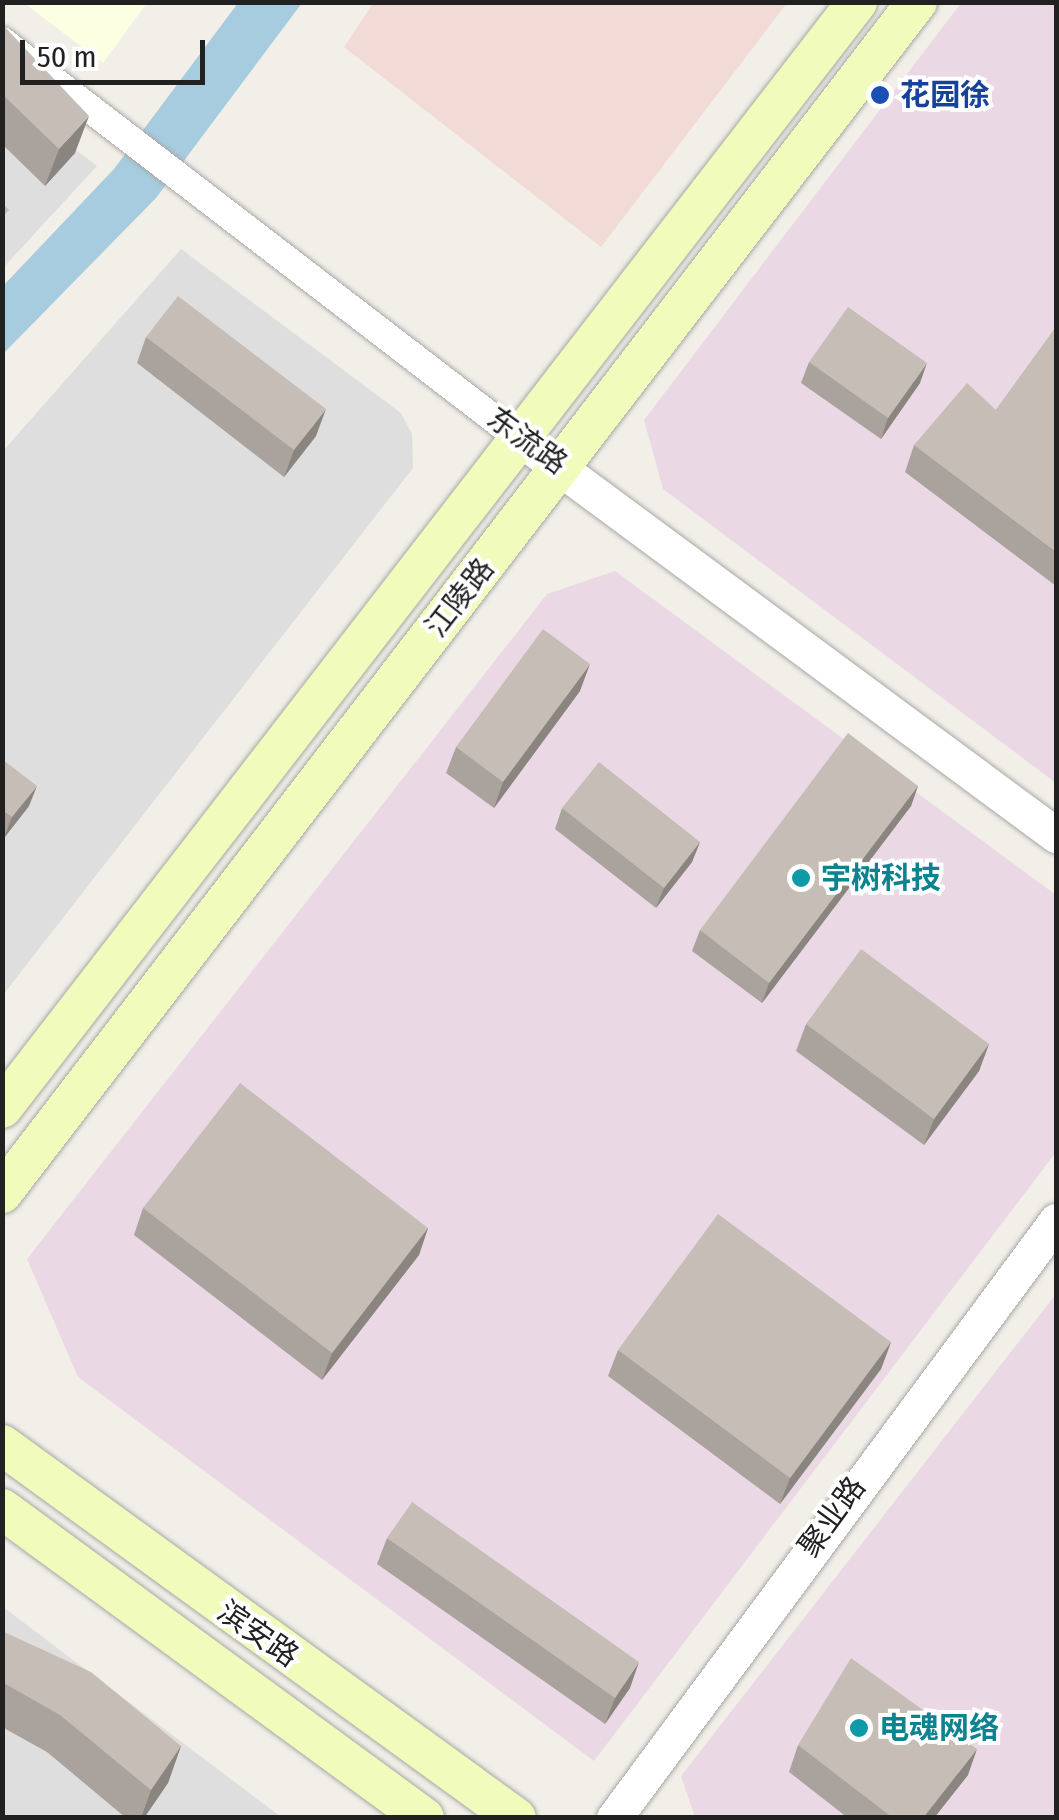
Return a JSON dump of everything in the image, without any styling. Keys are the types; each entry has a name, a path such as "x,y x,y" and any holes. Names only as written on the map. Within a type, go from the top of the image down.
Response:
{"main road":[{"name":"江陵路","path":"2,1108 857,2"},
{"name":"江陵路","path":"2,1193 917,2"},
{"name":"滨安路","path":"2,1446 516,1818"},
{"name":"滨安路","path":"2,1510 424,1818"}],"street":[{"name":"东流路","path":"2,41 520,438 1056,835"},
{"name":"聚业路","path":"614,1818 1056,1221"}],"shaded area":[{"path":"374,2 787,3 601,247 344,47"},
{"path":"24,3 147,3 103,63"},
{"path":"961,3 1056,3 1056,783 663,489 644,420"},
{"path":"2,94 97,166 3,268 2,268"},
{"path":"181,249 401,413 412,434 413,468 3,995 3,451"},
{"path":"615,571 1056,895 1056,1152 594,1761 78,1377 27,1259 547,594"},
{"path":"1056,1294 1056,1817 695,1817 681,1776"},
{"path":"3,1607 281,1817 3,1817"}],"water":[{"path":"238,3 302,3 156,198 3,354 3,286 114,169"}],"building":[{"path":"2,24 89,116 59,149 2,94"},
{"path":"178,296 326,409 294,450 146,337"},
{"path":"848,307 927,363 888,418 809,362"},
{"path":"1056,327 1056,552 914,445 967,383 996,410"},
{"path":"543,629 590,664 503,782 456,747"},
{"name":"宇树科技","path":"848,733 918,786 769,983 700,930"},
{"path":"2,759 37,786 12,817 2,810"},
{"path":"599,762 700,842 664,888 562,808"},
{"path":"861,949 989,1044 934,1119 806,1024"},
{"path":"240,1083 428,1228 332,1353 143,1208"},
{"path":"718,1214 891,1342 790,1478 618,1350"},
{"path":"412,1502 639,1662 615,1698 387,1538"},
{"path":"2,1631 91,1672 181,1746 151,1790 60,1715 2,1682"},
{"name":"电魂网络","path":"851,1658 977,1749 923,1818 893,1818 798,1745"}],"place":[{"name":"花园徐","path":"880,95"},
{"name":"宇树科技","path":"801,878"},
{"name":"电魂网络","path":"859,1728"}]}
